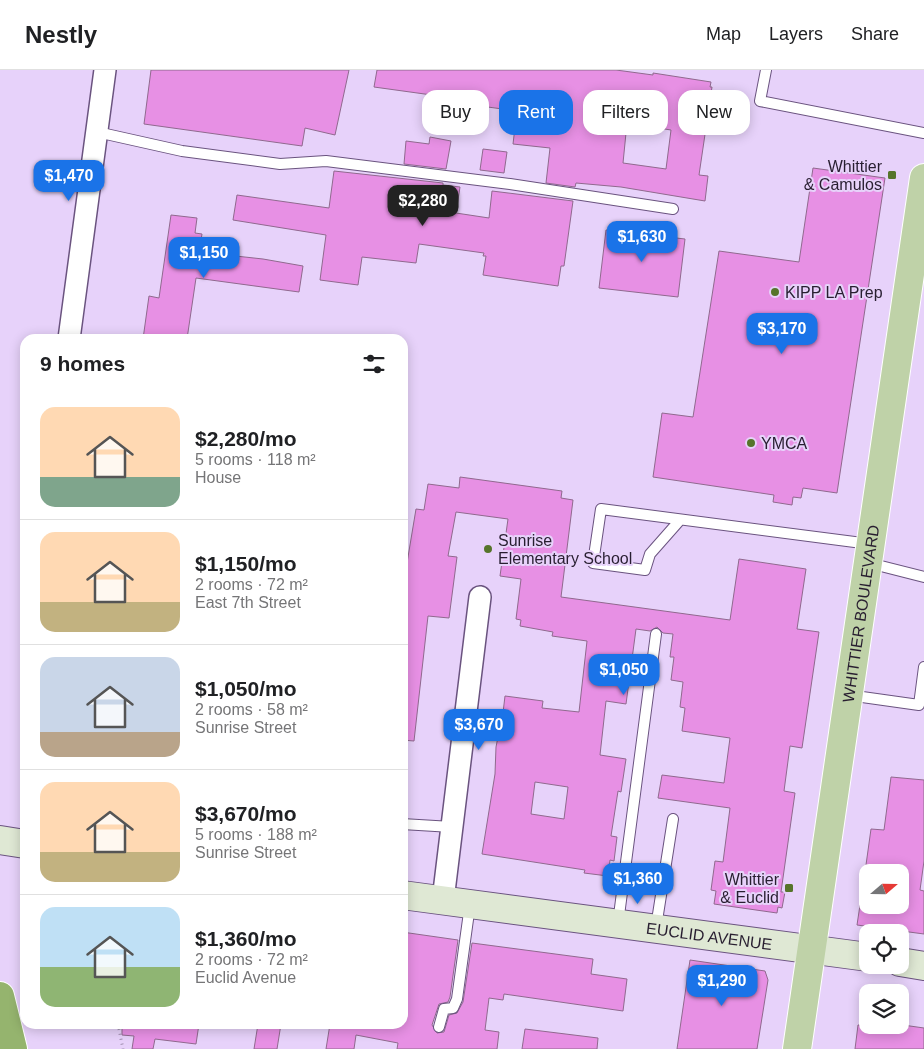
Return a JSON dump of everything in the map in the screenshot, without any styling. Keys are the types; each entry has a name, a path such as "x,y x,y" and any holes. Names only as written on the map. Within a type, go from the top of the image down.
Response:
{"highway":[{"path":"0,996 13,1049"},
{"path":"0,1016 13,1049"}],"main road":[{"name":"WHITTIER BOULEVARD","path":"797,1049 924,178"}],"street":[{"path":"70,334 105,70"},
{"path":"443,900 480,597"},
{"path":"0,840 20,843"},
{"name":"EUCLID AVENUE","path":"408,896 859,956"},
{"path":"909,964 924,966"}],"lane":[{"path":"766,70 760,101 924,133"},
{"path":"97,132 202,154 280,164 326,160 510,184 673,209"},
{"path":"680,520 650,554 645,570 593,563 601,509 680,520 869,553 924,577"},
{"path":"618,924 656,634"},
{"path":"848,695 919,705 924,667"},
{"path":"655,928 673,819"},
{"path":"408,824 452,828"},
{"path":"439,1027 444,1009 453,1008 457,999 470,904"}],"path":[{"path":"119,1029 123,1049"}],"building":[{"path":"151,70 349,70 335,135 305,128 302,146 144,124"},
{"path":"377,70 616,70 653,75 653,73 711,82 712,90 678,90 678,135 705,135 699,175 708,176 705,201 621,187 576,183 575,187 546,183 550,148 513,144 514,135 573,135 573,90 499,90 499,109 489,107 489,90 422,90 422,94 374,87"},
{"path":"430,137 451,141 446,169 404,164 406,141 429,144"},
{"path":"483,149 507,152 504,173 480,170"},
{"path":"813,168 885,178 837,493 803,488 801,498 793,497 792,505 773,502 774,495 653,477 662,413 693,417 719,251 799,262"},
{"path":"334,171 443,183 443,185 460,187 456,213 489,218 492,191 573,201 564,266 561,266 558,286 483,275 486,256 483,256 484,253 419,244 416,263 362,257 358,285 320,280 326,235 233,220 237,195 329,208"},
{"path":"171,215 197,218 195,233 202,234 199,252 263,259 303,266 299,292 196,278 188,334 144,334 149,296 159,298"},
{"path":"606,230 685,239 678,297 599,288"},
{"path":"460,477 562,491 561,498 573,500 561,597 730,620 739,559 806,569 797,629 819,632 802,748 790,746 784,791 795,793 781,892 785,892 782,908 778,907 777,913 714,904 716,891 711,890 715,861 723,862 730,808 658,798 662,775 724,783 730,738 682,731 685,708 680,707 683,682 671,680 674,657 670,657 673,634 663,633 657,627 650,631 636,629 626,704 606,701 600,755 626,759 621,792 618,791 611,836 617,837 614,861 610,860 608,876 584,873 585,870 482,854 495,774 496,747 498,737 500,738 505,696 543,701 542,708 579,712 587,641 552,636 553,632 520,626 521,620 516,619 521,579 500,576 508,519 456,512 448,556 457,557 449,618 428,616 414,741 408,740 408,557 416,509 424,510 428,484 459,488","holes":["535,782 568,787 564,819 531,814"]},
{"path":"891,777 924,780 924,861 920,890 924,891 924,934 909,932 909,924 857,925 859,912 859,914 909,914 909,864 866,864 871,829 884,830"},
{"path":"408,933 458,940 450,997 448,1002 439,1004 432,1025 437,1033 444,1032 449,1015 457,1013 463,1002 472,943 593,959 591,974 627,979 623,1011 504,994 503,1000 489,998 485,1030 499,1032 497,1049 397,1049 398,1043 356,1035 354,1049 326,1049 329,1029 408,1029"},
{"path":"690,960 765,971 768,980 757,1049 677,1049"},
{"path":"858,1025 859,1034 909,1034 909,1026 924,1028 924,1049 855,1049"},
{"path":"122,1029 198,1029 196,1044 155,1039 153,1049 132,1049 134,1036 122,1035"},
{"path":"257,1029 280,1029 277,1049 254,1049"},
{"path":"525,1029 598,1038 597,1049 522,1049"}],"place":[{"name":"Whittier & Camulos","path":"892,175"},
{"name":"KIPP LA Prep","path":"775,292"},
{"name":"YMCA","path":"751,443"},
{"name":"Sunrise Elementary School","path":"488,549"},
{"name":"Whittier & Euclid","path":"789,888"}]}
